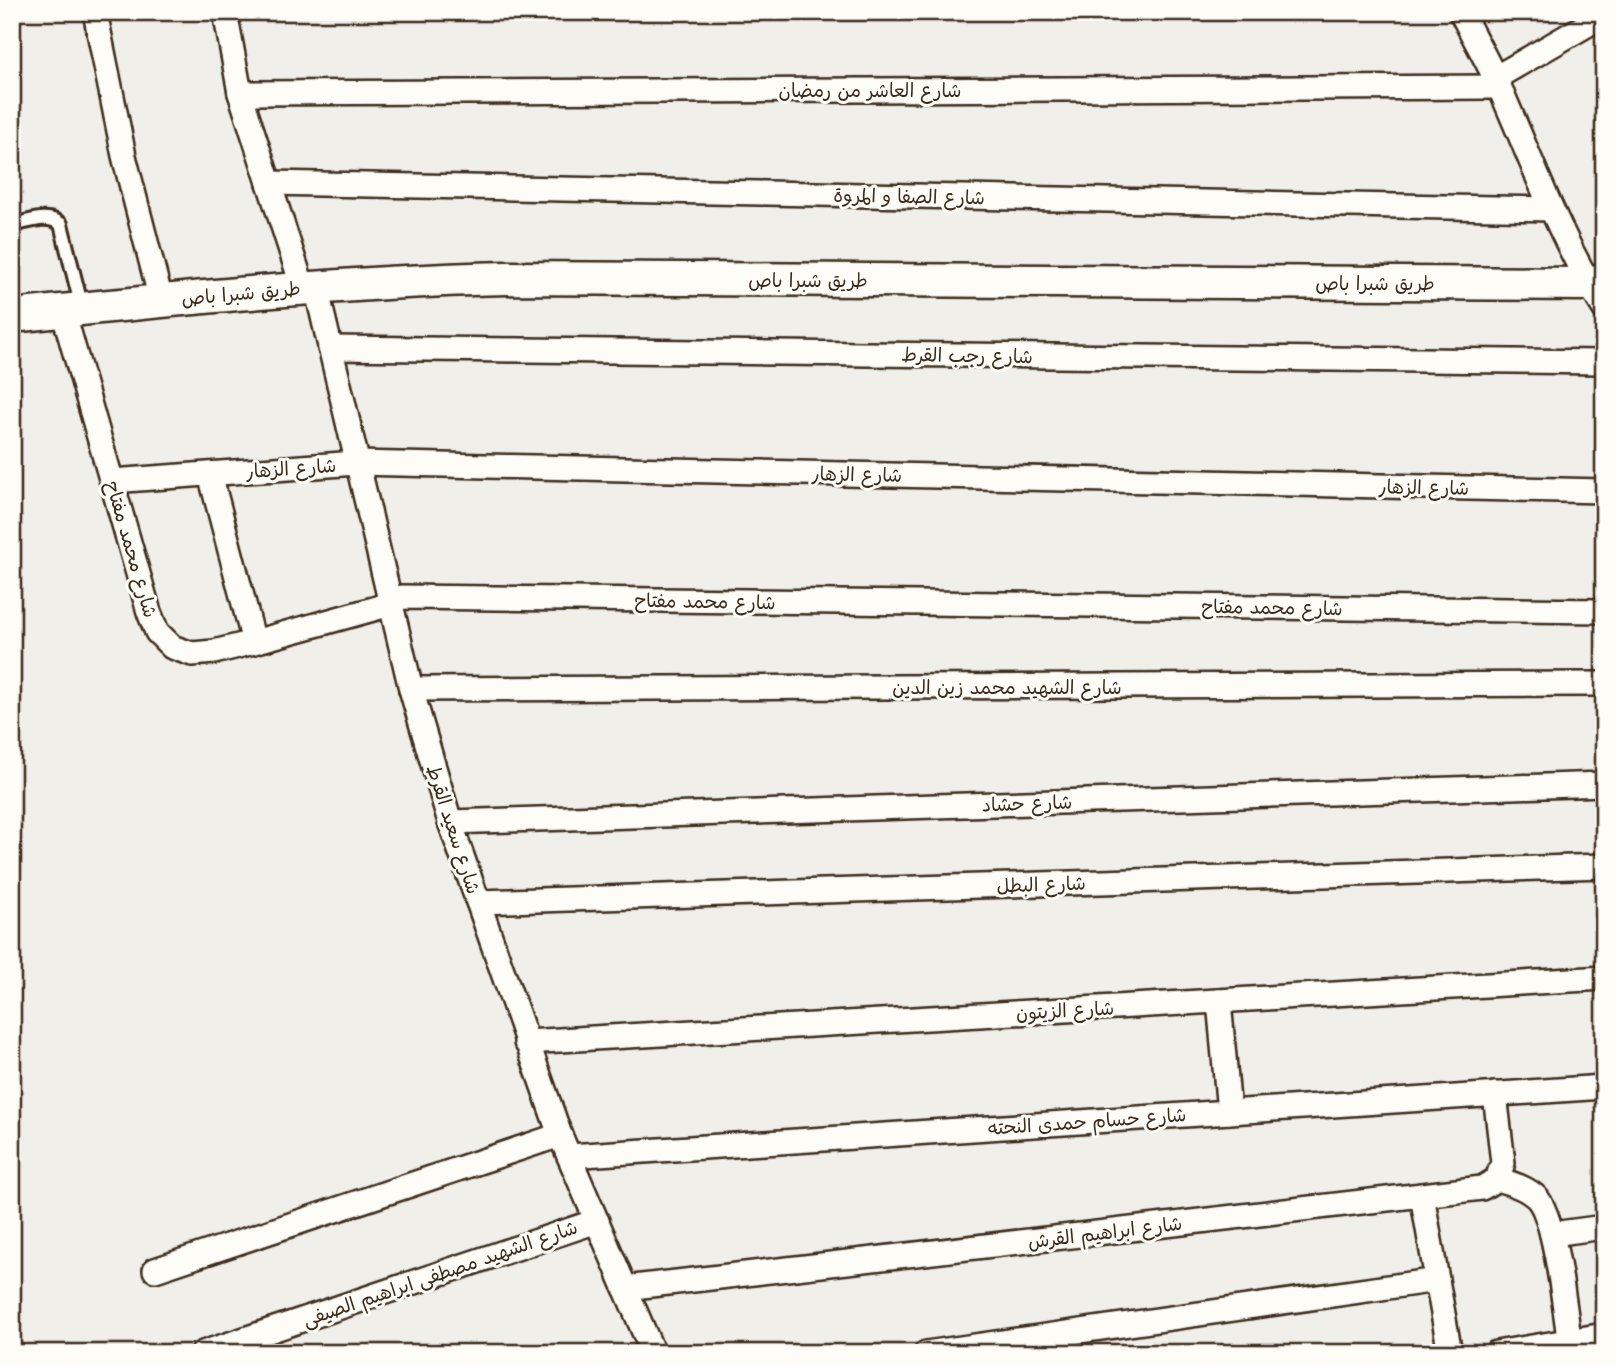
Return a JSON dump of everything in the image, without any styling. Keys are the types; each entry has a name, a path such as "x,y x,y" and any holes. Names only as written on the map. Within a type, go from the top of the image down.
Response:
{"main road":[{"name":"طريق شبرا باص","path":"12,316 309,287 507,278 1599,290"}],"street":[{"path":"96,12 124,156 161,300"},
{"name":"شارع سعيد القرط","path":"225,12 240,93 330,348 411,689 450,822 526,1042 565,1145 653,1353"},
{"path":"1461,12 1497,83 1549,209 1599,290"},
{"path":"1497,83 1604,15"},
{"name":"شارع العاشر من رمضان","path":"240,93 1497,83"},
{"name":"شارع الصفا و المروة","path":"270,183 1549,209"},
{"name":"شارع محمد مفتاح","path":"73,310 112,481 149,612 157,632 172,647 192,654 214,652 254,642 377,608 402,597 1604,611"},
{"name":"شارع رجب القرط","path":"330,348 1604,362"},
{"name":"شارع الزهار","path":"112,481 356,463 1604,491"},
{"path":"210,474 254,642"},
{"name":"شارع الشهيد محمد زين الدين","path":"411,689 1604,684"},
{"name":"شارع حشاد","path":"450,822 1604,784"},
{"name":"شارع البطل","path":"478,902 1604,866"},
{"name":"شارع الزيتون","path":"526,1042 1604,978"},
{"path":"1219,1001 1229,1112"},
{"name":"شارع حسام حمدى النحته","path":"155,1270 565,1145 1229,1112 1604,1087"},
{"path":"1495,1094 1503,1163 1497,1179 1526,1190 1537,1198 1544,1209 1552,1234 1570,1347"},
{"name":"شارع ابراهيم القرش","path":"625,1288 1482,1188 1497,1179"},
{"path":"1422,1195 1450,1353"},
{"name":"شارع الشهيد مصطفى ابراهيم الصيفى","path":"203,1353 597,1221"},
{"path":"1552,1234 1604,1227"},
{"path":"926,1353 1437,1280"},
{"path":"1496,1353 1570,1347 1604,1335"}],"lane":[{"path":"12,225 45,218 54,219 61,224 73,310"}]}
